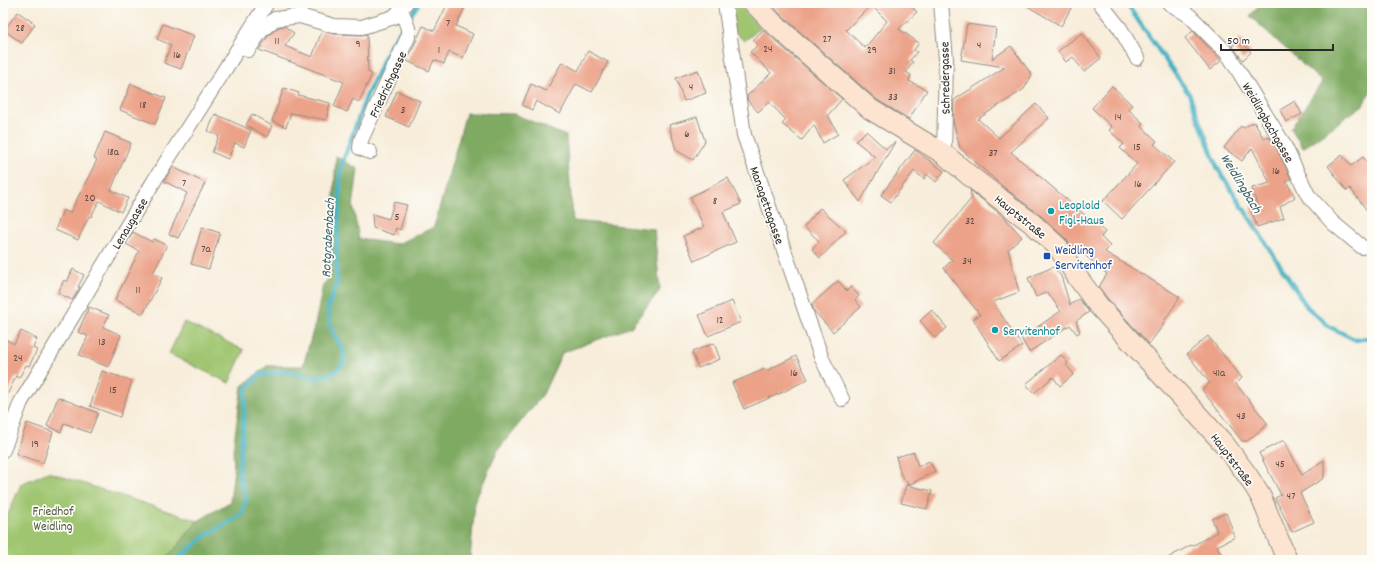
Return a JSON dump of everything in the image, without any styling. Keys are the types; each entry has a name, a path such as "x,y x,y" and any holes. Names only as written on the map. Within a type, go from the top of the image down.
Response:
{"main road":[{"name":"Hauptstraße","path":"754,3 772,22 870,109 944,154 970,176 1033,224 1058,247 1098,305 1225,445 1248,476 1260,497 1287,560"}],"street":[{"name":"Lenaugasse","path":"3,450 21,402 154,181 267,3"},
{"name":"Managettagasse","path":"726,3 744,135 822,359 842,399"},
{"name":"Schredergasse","path":"941,3 946,59 944,154"},
{"path":"1100,3 1120,28 1137,58"},
{"name":"Weidlingbachgasse","path":"1169,3 1190,16 1228,54 1283,143 1308,195 1333,223 1362,247"},
{"path":"229,63 241,60 261,31 275,19 300,16 334,26 362,27 394,17 403,6"},
{"name":"Friedrichgasse","path":"370,152 360,148 361,140 408,37 408,28 403,6"}],"green space":[{"path":"732,3 737,3 761,28 744,41 733,30 730,5"},
{"path":"1261,3 1372,3 1372,88 1363,105 1303,148 1291,128 1322,82 1250,16"},
{"path":"466,113 514,114 566,136 573,221 654,229 660,290 631,327 562,353 543,394 498,450 475,501 470,560 166,560 198,521 230,502 234,469 233,449 242,386 267,366 303,366 316,320 323,285 330,277 336,156 358,169 353,207 359,239 398,244 434,227"},
{"path":"184,322 244,350 229,383 169,354"},
{"name":"Friedhof Weidling","path":"48,472 198,521 166,560 3,560 3,526 21,484"}],"building":[{"path":"448,3 467,3 456,26 473,34 463,58 449,52 444,64 434,60 429,71 407,61 423,26 434,31"},
{"path":"771,3 908,3 917,12 899,29 919,43 914,50 917,52 910,60 913,62 906,72 911,75 909,81 927,90 909,119 877,100 780,14","holes":["871,5 887,21 865,48 846,30"]},
{"path":"1022,3 1074,3 1061,26"},
{"path":"18,12 35,24 22,43 4,30"},
{"path":"163,24 194,36 181,69 164,63 171,45 157,39"},
{"path":"967,24 996,28 992,59 1011,46 1032,75 1024,89 978,119 999,138 1036,104 1049,118 1011,152 1105,232 1101,237 1110,246 1105,252 1180,297 1163,323 1164,324 1149,344 1107,298 1099,287 1107,274 1080,251 1078,253 1073,249 1066,239 1041,216 1002,186 960,148 953,121 954,100 1005,67 961,60"},
{"path":"284,26 294,33 285,46 312,57 322,31 334,34 367,34 368,72 372,74 359,102 353,99 347,112 334,106 344,82 259,50 269,35 279,27"},
{"path":"763,30 842,99 828,115 838,134 823,143 814,125 802,140 782,124 786,120 769,102 758,112 748,101 747,96 771,73 750,52 758,45 753,40"},
{"path":"1193,31 1221,61 1210,70 1185,38"},
{"path":"1082,33 1101,58 1084,72 1073,57 1066,62 1058,51"},
{"path":"1240,39 1251,52 1243,60 1232,46"},
{"path":"588,51 608,62 592,92 576,84 560,114 536,101 532,110 522,105 531,84 546,91 562,62 578,71"},
{"path":"698,70 706,93 684,101 676,78"},
{"path":"131,84 166,98 155,124 120,110"},
{"path":"1112,86 1132,105 1128,109 1143,123 1141,126 1157,141 1154,144 1174,162 1122,219 1103,201 1137,164 1120,148 1124,144 1109,130 1112,127 1092,108"},
{"path":"284,88 299,93 298,95 330,103 326,120 291,113 286,127 272,121"},
{"path":"397,91 420,101 409,127 386,117"},
{"path":"1295,101 1302,114 1286,122 1280,110"},
{"path":"215,114 251,130 244,147 235,143 228,159 212,152 219,136 208,131"},
{"path":"252,114 272,126 267,137 246,125"},
{"path":"697,117 705,141 693,160 676,150 669,125"},
{"path":"1254,122 1264,139 1269,137 1276,147 1291,179 1286,181 1295,197 1280,207 1284,218 1257,227 1250,207 1257,205 1252,188 1270,183 1252,148 1242,161 1224,148 1241,126 1243,128"},
{"path":"866,131 886,149 895,142 860,202 844,180 875,157 856,141"},
{"path":"105,132 131,143 111,190 128,198 121,212 99,201 91,217 89,216 78,240 55,230 63,210 70,213 97,160 94,158"},
{"path":"915,150 944,171 936,182 927,174 924,179 914,171 891,202 881,195"},
{"path":"1342,155 1351,166 1363,157 1372,169 1372,217 1350,188 1347,191 1328,166"},
{"path":"173,167 205,183 178,238 169,234 187,193 164,181"},
{"path":"728,178 741,204 723,212 736,242 694,261 683,236 704,227 690,197"},
{"path":"970,190 1004,217 1022,237 1008,250 1019,292 993,302 1022,346 999,361 973,319 980,315 944,268 952,260 934,243 972,198"},
{"path":"394,202 407,205 400,230 396,228 394,235 373,228 372,214 389,219"},
{"path":"820,208 846,231 820,258 812,249 819,241 804,227"},
{"path":"202,227 220,233 209,269 191,264"},
{"path":"133,232 152,242 154,239 167,245 153,273 162,278 143,314 115,300 139,251 126,244"},
{"path":"1053,267 1061,276 1070,305 1079,299 1089,312 1076,321 1080,332 1077,334 1070,325 1029,352 1021,338 1061,311 1047,292 1036,297 1028,278"},
{"path":"73,269 84,275 78,287 80,287 72,300 58,293 64,280 67,282"},
{"path":"838,281 847,291 851,287 859,296 855,300 861,307 833,332 814,311 812,304"},
{"path":"732,301 741,322 708,336 699,315"},
{"path":"89,307 109,315 103,327 121,335 108,367 79,355 88,336 78,332"},
{"path":"932,310 947,328 935,338 920,321"},
{"path":"21,331 37,339 33,348 37,350 29,366 26,365 19,378 16,376 3,404 3,338 14,344"},
{"path":"1208,336 1242,378 1236,384 1268,424 1247,441 1242,441 1202,390 1210,383 1187,354"},
{"path":"714,343 720,359 698,368 692,352"},
{"path":"1061,355 1068,363 1066,365 1074,374 1060,386 1053,377 1034,393 1026,384"},
{"path":"796,356 808,379 744,409 732,383 765,369 766,371"},
{"path":"102,371 132,381 120,417 90,406"},
{"path":"58,397 98,413 90,433 64,423 61,432 47,426"},
{"path":"27,423 53,432 43,463 16,454"},
{"path":"1284,440 1302,475 1324,460 1324,478 1300,493 1314,522 1292,532 1275,498 1281,495 1259,453"},
{"path":"914,452 918,467 929,461 935,471 909,485 901,475 896,457"},
{"path":"906,485 932,491 927,509 901,503"},
{"path":"1226,513 1235,537 1217,546 1224,560 1164,560 1217,532 1212,519"}],"waterway":[{"name":"Rotgrabenbach","path":"176,560 204,537 242,514 246,499 239,475 246,389 260,375 287,371 315,378 334,373 344,363 344,352 330,326 328,307 337,283 336,263 341,167 366,97 392,42 419,3"},
{"name":"Weidlingbach","path":"1126,3 1189,94 1218,169 1307,307 1330,327 1356,340 1372,337"}],"place":[{"name":"Leoplold Figl-Haus","path":"1051,211"},
{"name":"Weidling Servitenhof","path":"1047,256"},
{"name":"Servitenhof","path":"995,330"}]}
